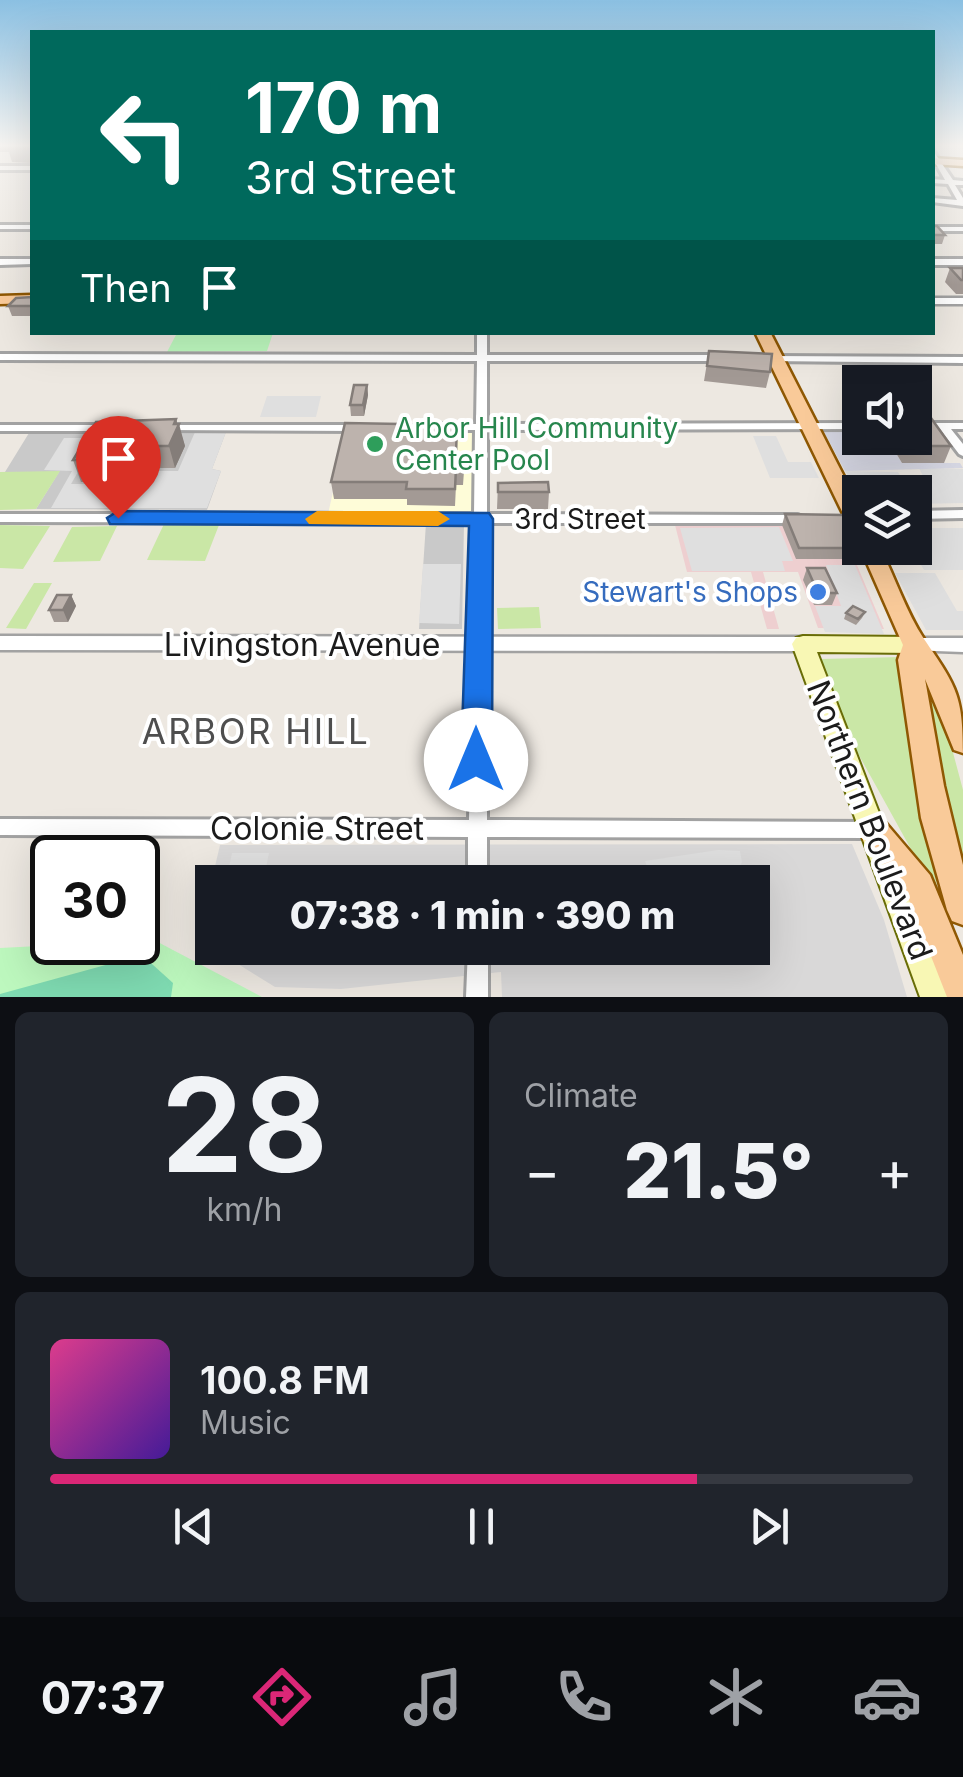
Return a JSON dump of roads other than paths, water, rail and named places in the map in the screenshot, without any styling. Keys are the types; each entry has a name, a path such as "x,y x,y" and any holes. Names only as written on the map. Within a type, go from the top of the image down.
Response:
{"main road":[{"path":"0,300 30,297"},
{"path":"763,335 770,358 809,426 842,496"},
{"path":"878,565 915,645 928,659 961,734"},
{"name":"Livingston Avenue","path":"804,644 915,645"},
{"name":"Northern Boulevard","path":"804,644 935,997"},
{"path":"915,645 910,660 925,768 934,816 963,910"},
{"path":"874,830 918,886 963,996"}],"street":[{"path":"935,200 962,203"},
{"path":"0,228 30,227"},
{"path":"935,228 963,228"},
{"path":"0,262 30,262"},
{"path":"935,262 963,262"},
{"path":"935,301 963,301"},
{"path":"477,865 482,335"},
{"path":"0,357 746,358"},
{"path":"770,358 963,360"},
{"path":"432,428 842,426"},
{"path":"932,426 963,426"},
{"path":"943,426 963,452"},
{"path":"0,428 117,428"},
{"path":"150,428 376,428"},
{"path":"932,515 963,514"},
{"name":"3rd Street","path":"0,518 823,519"},
{"name":"Livingston Avenue","path":"0,643 804,644"},
{"name":"Livingston Avenue","path":"915,645 963,645"},
{"name":"Colonie Street","path":"0,827 874,830"},
{"path":"477,997 478,965"}],"place":[{"name":"Arbor Hill Community Center Pool","path":"375,444"},
{"name":"Stewart's Shops","path":"818,592"}],"district":[{"name":"ARBOR HILL","path":"256,731"}]}
